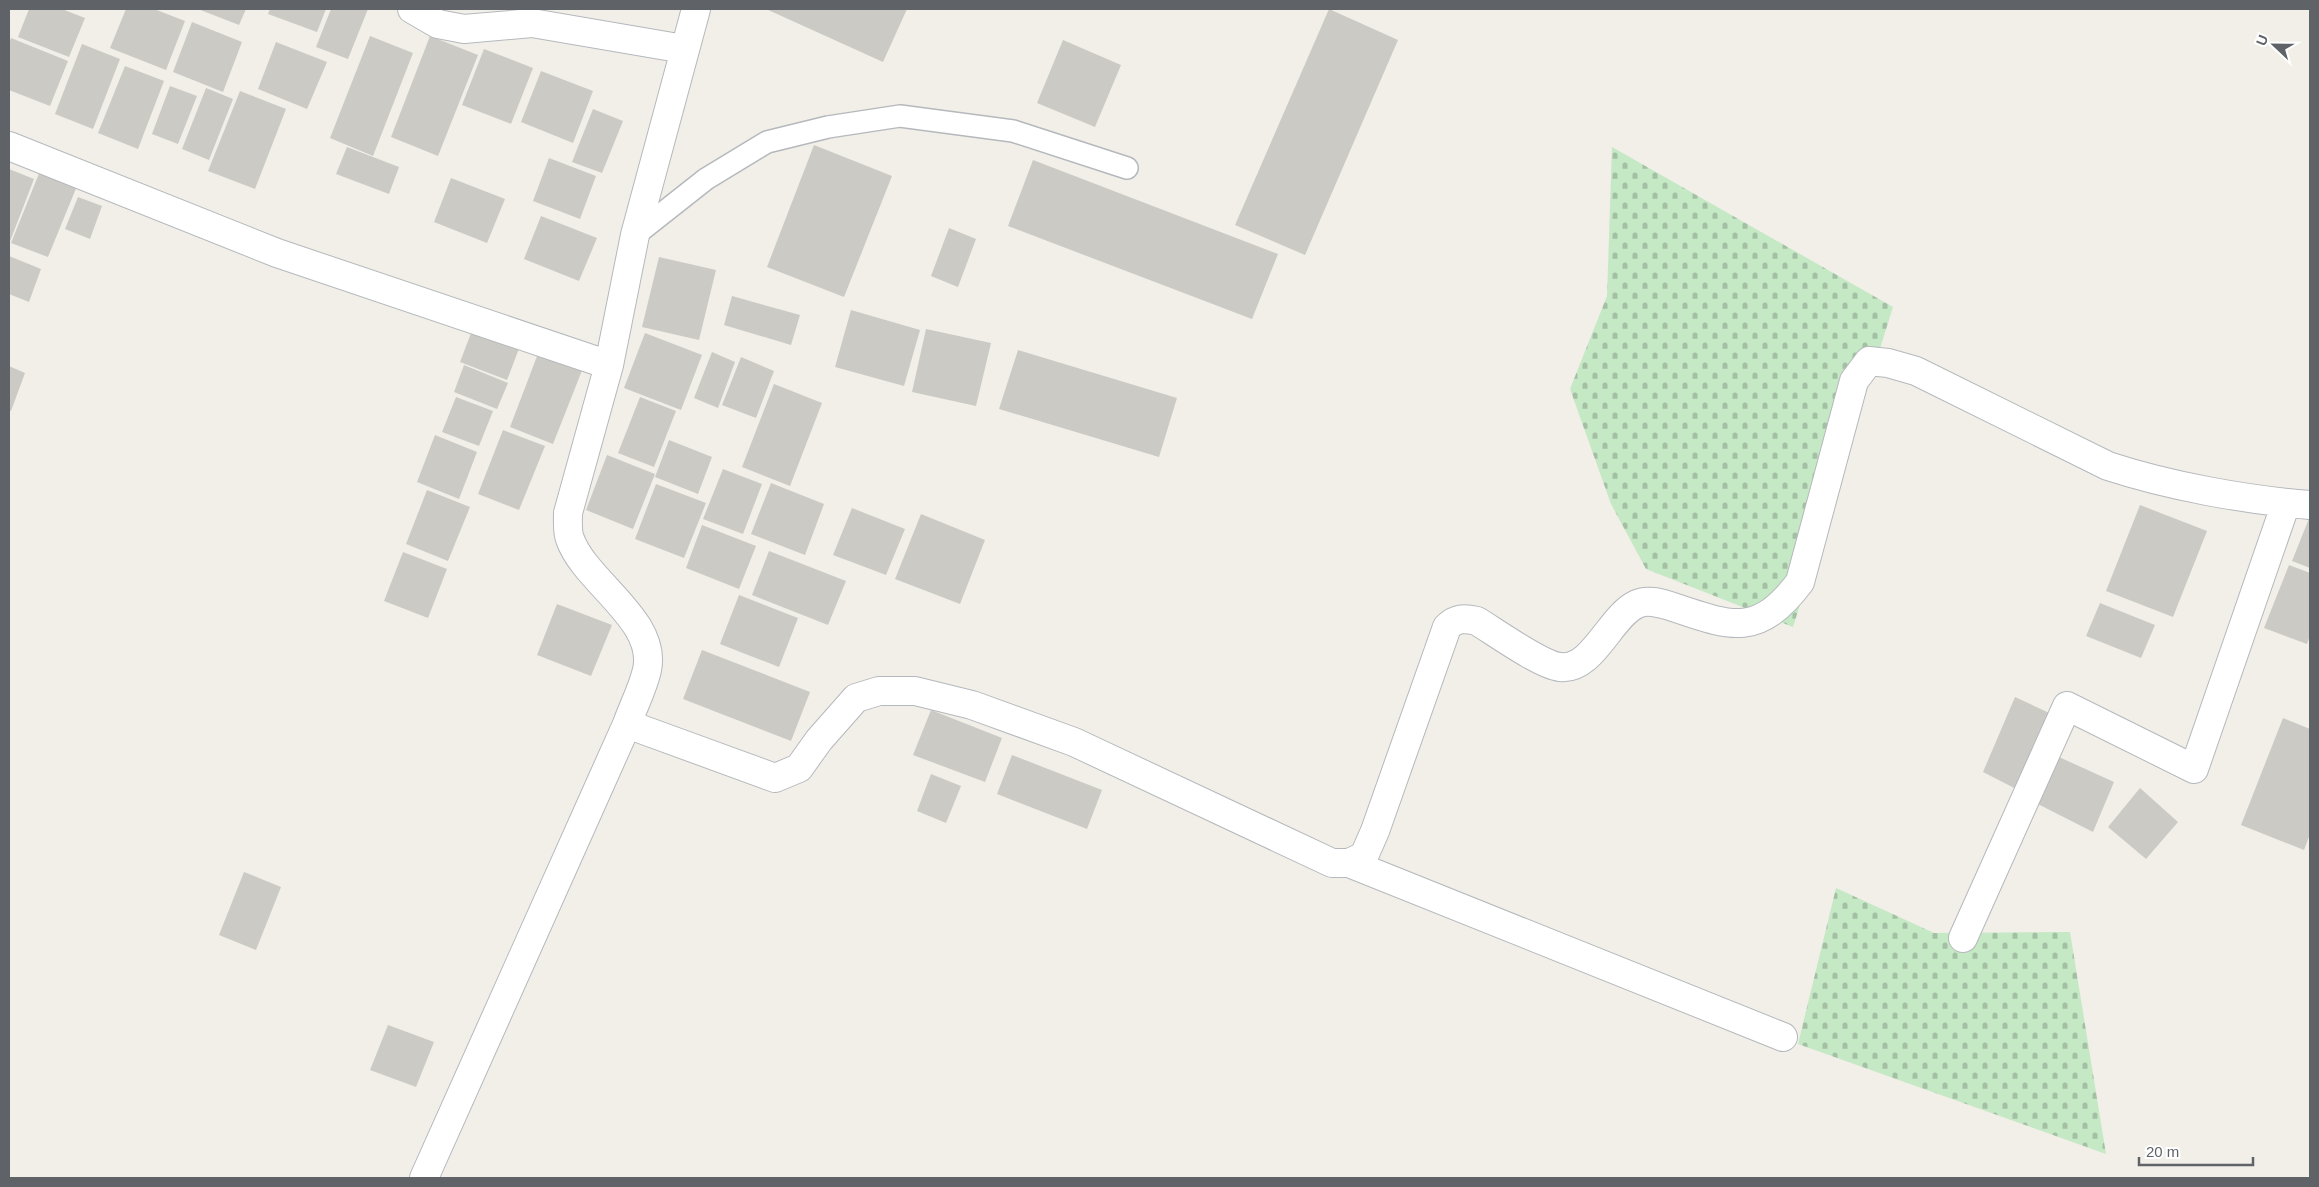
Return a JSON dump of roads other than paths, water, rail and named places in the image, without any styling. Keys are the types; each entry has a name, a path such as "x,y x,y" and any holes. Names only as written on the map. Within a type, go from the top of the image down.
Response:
{"street":[{"path":"412,9 438,24 464,29 532,23 684,49"},
{"path":"424,1178 627,724 647,670 647,654 641,634 624,608 577,555 569,537 568,513 609,365 635,235 696,9"},
{"path":"9,146 277,253 609,365"},
{"path":"1349,863 1364,856 1375,831 1447,627 1453,621 1466,618 1477,621 1544,661 1560,667 1574,665 1595,649 1624,611 1638,602 1656,601 1728,623 1753,623 1768,616 1784,602 1800,582 1854,381 1869,361 1888,363 1916,371 2108,466 2177,484 2298,504 2194,769 2067,706 1963,938"},
{"path":"627,724 775,778 799,768 819,740 856,698 879,691 915,691 972,704 1074,742 1332,863 1349,863 1783,1037"}],"lane":[{"path":"635,235 706,179 767,142 828,128 900,116 1013,131 1127,168"}]}
